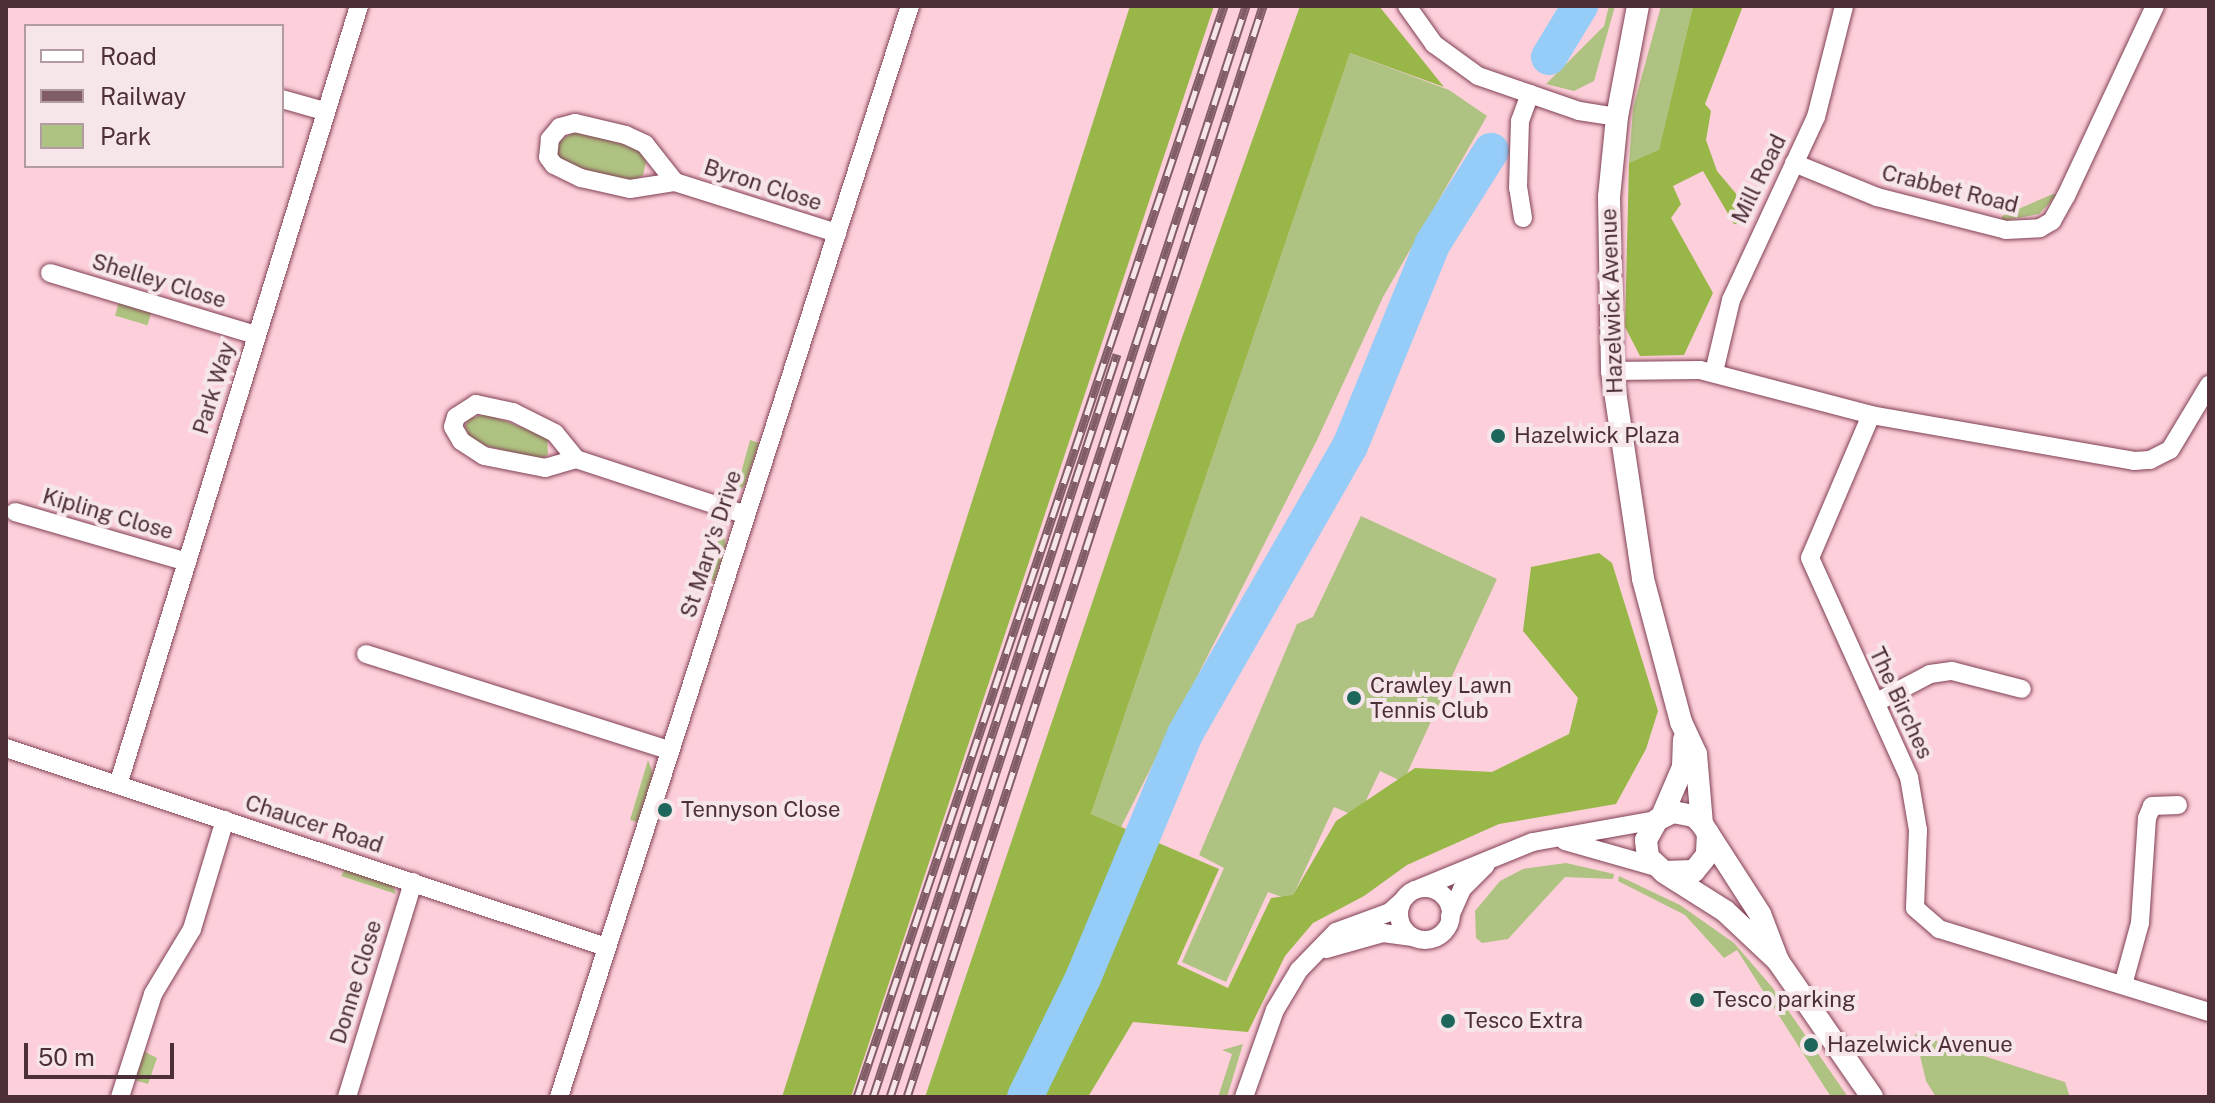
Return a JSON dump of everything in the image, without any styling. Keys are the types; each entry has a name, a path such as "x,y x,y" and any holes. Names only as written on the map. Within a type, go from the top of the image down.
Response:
{"street":[{"name":"Park Way","path":"118,785 324,111 359,6"},
{"name":"St Mary's Drive","path":"559,1097 668,750 910,6"},
{"path":"1407,6 1415,23 1451,60 1478,76 1530,94 1617,117"},
{"name":"Hazelwick Avenue","path":"1638,6 1617,117 1609,197 1612,371 1643,579 1685,735 1700,776 1705,828"},
{"name":"Mill Road","path":"1714,372 1731,300 1824,93 1844,6"},
{"name":"Crabbet Road","path":"1794,163 1891,200 2006,230 2040,228 2052,221 2066,196 2155,6"},
{"path":"1523,218 1518,188 1520,121 1530,94"},
{"path":"284,100 324,111"},
{"name":"Byron Close","path":"675,182 638,139 575,123 560,127 550,139 548,157 554,165 581,178 630,189 675,182 837,233"},
{"name":"Shelley Close","path":"50,273 255,335"},
{"path":"1612,371 1714,372 1871,415 2134,461 2150,460 2170,450 2200,421 2209,385"},
{"path":"576,459 545,468 484,456 461,441 453,427 456,417 476,404 513,412 555,433 576,459 746,515"},
{"name":"The Birches","path":"1871,415 1810,558 1811,572 1877,702 1909,777 1918,830 1912,898 1923,920 1939,929 2209,1012"},
{"name":"Kipling Close","path":"15,512 187,562"},
{"path":"366,654 668,750"},
{"path":"1877,702 1930,674 1952,671 2022,689"},
{"name":"Hazelwick Avenue","path":"1660,818 1683,767 1685,735"},
{"name":"Chaucer Road","path":"6,748 606,947"},
{"path":"2123,985 2140,923 2147,818 2152,806 2178,805"},
{"path":"1244,1097 1275,1010 1304,964 1336,932 1390,912 1420,888 1506,851 1684,812 1705,828 1760,914 1778,961"},
{"path":"1660,818 1646,840 1660,870 1725,911 1778,961 1872,1097"},
{"path":"120,1097 153,994 192,929 225,820"},
{"path":"1555,839 1683,875 1702,864 1705,828"},
{"path":"1304,964 1354,938 1394,933 1414,937 1437,936 1465,886 1506,851"},
{"name":"Donne Close","path":"347,1097 413,882"},
{"path":"1420,888 1442,894 1450,916"},
{"path":"1401,902 1400,923 1414,937"}],"green space":[{"path":"1130,6 1214,6 851,1097 782,1097"},
{"path":"1300,6 1379,6 1444,87 1350,53 1091,814 1219,869 1177,964 1228,988 1271,898 1293,895 1336,821 1415,768 1492,772 1569,734 1578,698 1523,631 1531,567 1599,553 1612,563 1658,711 1646,749 1616,804 1499,824 1407,865 1364,896 1313,923 1285,956 1248,1032 1133,1022 1088,1097 925,1097 1180,343"},
{"path":"1609,6 1615,6 1594,81 1574,91 1546,84 1604,26"},
{"path":"1661,6 1693,6 1659,151 1629,163 1633,108"},
{"path":"1693,6 1743,6 1705,104 1711,111 1706,140 1717,171 1749,209 1749,216 1746,224 1734,224 1703,171 1673,186 1681,204 1671,218 1713,293 1684,355 1640,356 1625,327 1629,163 1659,150"},
{"path":"1350,53 1449,90 1487,116 1383,297 1317,440 1121,827 1091,814"},
{"path":"576,131 638,149 646,162 643,175 633,181 567,166 557,155 558,142"},
{"path":"2057,195 2039,214 2002,221 2002,216"},
{"path":"119,302 152,312 147,325 115,315"},
{"path":"486,414 547,437 548,454 542,459 473,443 465,427 469,419"},
{"path":"750,440 759,443 745,485 735,495"},
{"name":"Crawley Lawn Tennis Club","path":"1361,516 1497,579 1403,782 1380,771 1358,817 1334,807 1291,900 1268,892 1226,982 1182,962 1224,868 1199,855 1297,624 1313,617"},
{"path":"723,526 726,548 714,581 706,579"},
{"path":"648,760 653,773 638,822 630,820"},
{"path":"1566,863 1614,874 1613,879 1565,877 1508,939 1482,943 1476,938 1475,911 1500,881 1523,869"},
{"path":"346,868 392,884 396,894 341,876"},
{"path":"1619,876 1680,905 1734,943 1772,987 1848,1097 1831,1097 1737,950 1724,958 1685,915 1618,881"},
{"path":"1915,1034 2065,1082 2070,1097 1936,1097 1926,1081"},
{"path":"1243,1044 1227,1097 1218,1097 1232,1054 1222,1050"},
{"path":"143,1051 157,1058 148,1084 134,1080"}],"waterway":[{"path":"1549,57 1580,6"},
{"path":"1025,1097 1083,978 1185,734 1350,446 1433,243 1491,151"}],"railway":[{"path":"857,1097 1224,6"},
{"path":"890,1097 1246,6"},
{"path":"907,1097 1263,6"},
{"path":"873,1097 1117,354"}],"place":[{"name":"Hazelwick Plaza","path":"1498,436"},
{"name":"Crawley Lawn Tennis Club","path":"1354,698"},
{"name":"Tennyson Close","path":"665,810"},
{"name":"Tesco parking","path":"1697,1000"},
{"name":"Tesco Extra","path":"1448,1021"},
{"name":"Hazelwick Avenue","path":"1811,1045"}]}
